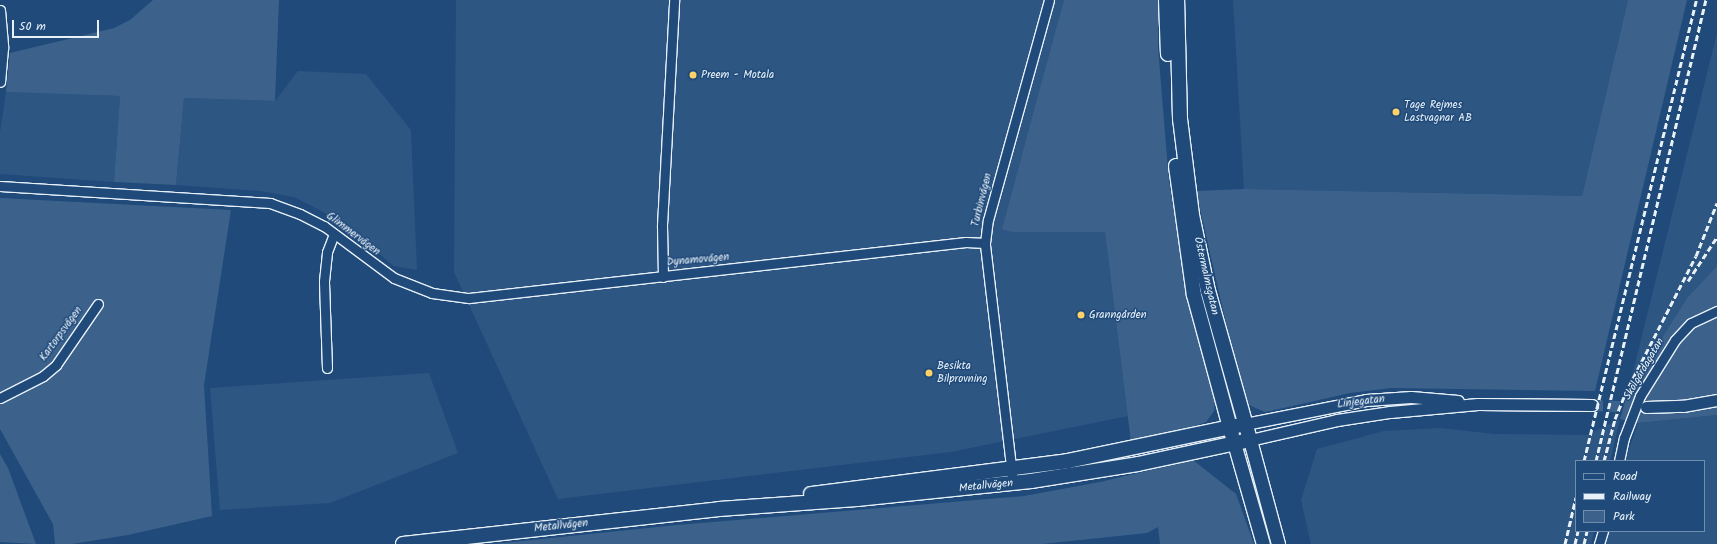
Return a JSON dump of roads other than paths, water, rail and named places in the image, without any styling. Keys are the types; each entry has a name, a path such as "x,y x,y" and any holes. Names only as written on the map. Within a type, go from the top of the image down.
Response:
{"main road":[{"name":"Östermalmsgatan","path":"1166,0 1172,119 1188,261 1205,340 1263,544"},
{"name":"Östermalmsgatan","path":"1177,0 1180,119 1188,187 1208,291 1278,544"},
{"name":"Metallvägen","path":"719,508 862,486 1012,468 1096,456 1245,424"},
{"name":"Metallvägen","path":"402,544 719,508 1013,483 1106,470 1250,440"}],"street":[{"name":"Dynamovägen","path":"674,0 662,225 664,277 966,242 985,243"},
{"name":"Turbinvägen","path":"1013,483 985,243 988,220 1049,0"},
{"path":"0,10 3,48 0,82"},
{"name":"Glimmervägen","path":"0,186 260,201 300,214 334,234 394,278 414,287 451,296 489,297 664,277"},
{"path":"327,368 324,281 327,252 334,234"},
{"name":"Kartorpsvägen","path":"0,398 43,376 56,365 98,304"},
{"name":"Skolgårdagatan","path":"1619,460 1624,438 1640,396 1675,340 1691,323 1717,311"},
{"name":"Linjegatan","path":"1245,424 1338,404 1393,398 1438,398 1478,404"},
{"path":"1646,407 1683,406 1717,400"},
{"name":"Linjegatan","path":"1250,440 1367,415 1478,404 1592,405"},
{"path":"1600,544 1602,532"}],"tunnel":[{"path":"1592,405 1645,407"}],"railway":[{"path":"1584,460 1696,0"},
{"path":"1596,460 1706,0"},
{"path":"1604,460 1615,419 1625,394 1696,256 1717,203"},
{"path":"1688,281 1717,237"},
{"path":"1565,544 1575,501"},
{"path":"1575,544 1578,532"},
{"path":"1584,544 1587,532"}],"place":[{"name":"Preem - Motala","path":"693,75"},
{"name":"Tage Rejmes Lastvagnar AB","path":"1396,112"},
{"name":"Granngården","path":"1081,315"},
{"name":"Besikta Bilprovning","path":"929,373"}]}
